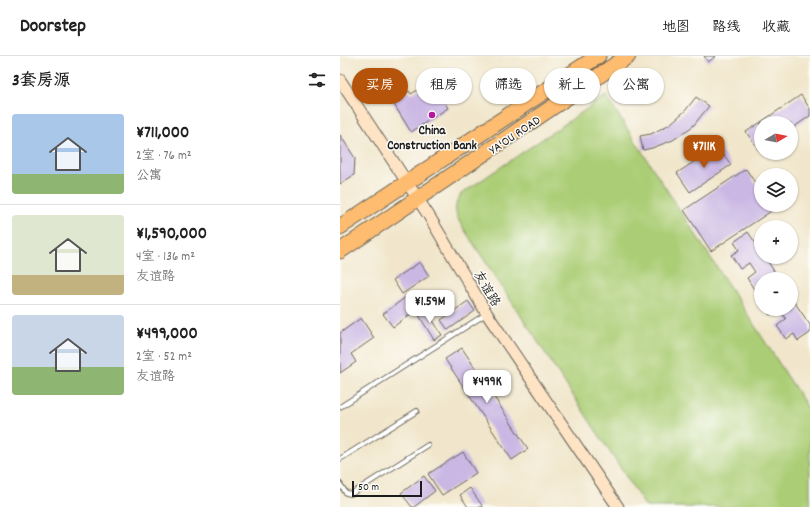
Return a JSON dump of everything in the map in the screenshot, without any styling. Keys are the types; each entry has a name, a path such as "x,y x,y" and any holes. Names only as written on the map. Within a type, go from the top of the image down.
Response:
{"highway":[{"name":"YA'OU ROAD","path":"340,227 598,56"},
{"name":"YA'OU ROAD","path":"340,251 628,56"}],"street":[{"name":"友谊路","path":"340,80 429,216 487,314 618,507"}],"lane":[{"path":"340,407 487,314"},
{"path":"340,459 417,411"},
{"path":"340,484 346,494 351,494 428,445"}],"green space":[{"path":"606,96 608,104 611,104 810,411 810,507 646,507 460,223 456,208 461,194 594,104 600,104 600,100"}],"building":[{"path":"704,56 716,56 708,62"},
{"path":"409,91 411,94 416,91 416,104 446,104 448,108 411,132 394,104 408,104 408,92"},
{"path":"801,95 810,109 810,116 798,124 798,116 770,116"},
{"path":"696,97 709,106 693,126 673,140 643,150 640,136 651,134 670,124 685,111"},
{"path":"754,127 754,143 746,132"},
{"path":"340,135 355,158 354,175 340,184"},
{"path":"718,146 731,165 690,192 677,173"},
{"path":"746,169 754,181 754,212 770,212 758,220 754,220 754,223 711,251 684,210"},
{"path":"748,232 754,241 754,264 769,264 775,272 755,272 749,263 740,269 731,255 739,250 734,242"},
{"path":"420,262 429,276 402,294 393,280"},
{"path":"754,273 754,289 747,278"},
{"path":"410,294 420,307 393,327 383,314"},
{"path":"468,301 475,311 448,330 441,320"},
{"path":"798,307 810,325 810,333 798,341 794,334 786,339 777,326 786,319 784,316 798,316"},
{"path":"425,308 442,335 434,340 417,312"},
{"path":"361,318 374,338 351,354 356,362 340,373 340,333"},
{"path":"462,348 528,449 512,460 445,359"},
{"path":"463,452 476,473 442,495 428,474"},
{"path":"424,476 435,491 412,507 401,493"},
{"path":"470,488 483,507 468,507 460,495"}],"place":[{"name":"China Construction Bank","path":"432,115"}]}
